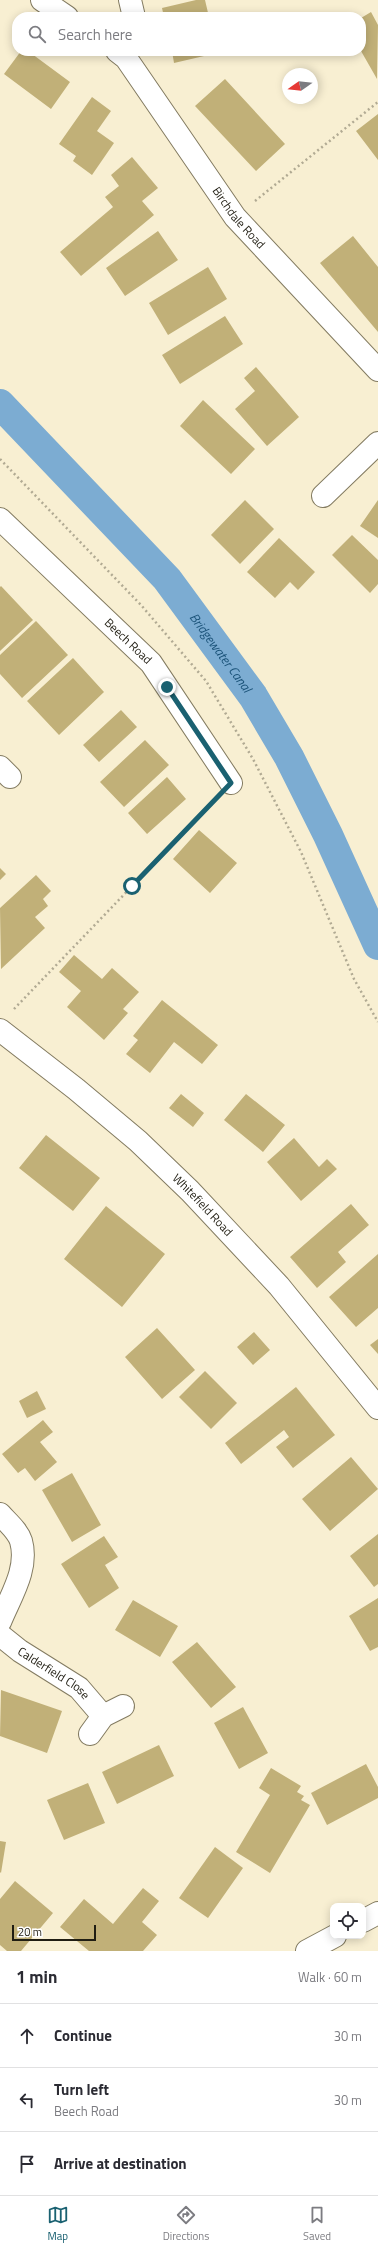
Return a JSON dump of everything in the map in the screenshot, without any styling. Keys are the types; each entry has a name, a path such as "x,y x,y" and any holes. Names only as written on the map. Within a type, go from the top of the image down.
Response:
{"street":[{"path":"42,0 60,12"},
{"path":"130,0 133,12"},
{"name":"Birchdale Road","path":"126,56 235,217 378,370"},
{"path":"322,496 378,443"},
{"name":"Beech Road","path":"0,519 151,663 231,783"},
{"name":"Whitefield Road","path":"6,1021 76,1089 138,1141 190,1191 279,1286 378,1408"},
{"path":"0,1514 11,1525 21,1541 22,1558 20,1576 0,1622"},
{"name":"Calderfield Close","path":"0,1635 20,1651 79,1688 103,1716"},
{"path":"90,1734 103,1716 123,1706"},
{"path":"366,1919 378,1913"},
{"path":"307,1951 330,1939"}],"path":[{"path":"235,217 378,102"},
{"path":"0,459 141,606 206,681 253,759 297,845 354,979 378,1022"},
{"path":"6,1021 231,783"}],"building":[{"path":"196,0 205,0 208,12 163,12 162,8"},
{"path":"371,12 378,25 377,79 364,56 366,56 366,15"},
{"path":"17,56 35,56 70,82 51,109 4,74"},
{"path":"173,56 204,56 174,63"},
{"path":"225,79 285,144 256,171 195,106"},
{"path":"92,97 111,111 97,131 114,143 92,175 73,161 76,156 59,144"},
{"path":"378,114 378,160 356,131"},
{"path":"132,157 158,188 142,201 154,215 81,276 60,252 113,207 105,197 119,186 111,175"},
{"path":"158,231 178,260 125,296 106,268"},
{"path":"353,236 378,267 378,332 320,263"},
{"path":"208,267 227,299 168,335 149,303"},
{"path":"225,316 243,344 180,384 162,355"},
{"path":"256,367 299,417 267,446 235,409 255,391 244,378"},
{"path":"203,400 255,449 231,474 180,426"},
{"path":"245,500 274,529 240,564 211,535"},
{"path":"378,500 378,538 360,526"},
{"path":"352,535 378,560 378,584 370,593 332,555"},
{"path":"279,538 315,572 298,590 290,582 275,598 247,572"},
{"path":"1,586 33,620 0,651 0,587"},
{"path":"36,621 68,655 22,698 0,674 0,655"},
{"path":"73,658 104,692 59,735 27,701"},
{"path":"121,710 137,727 99,762 83,745"},
{"path":"145,740 169,765 124,807 100,782"},
{"path":"167,777 186,799 147,834 128,813"},
{"path":"199,830 237,863 210,893 173,859"},
{"path":"0,868 6,874 0,880"},
{"path":"36,875 51,891 43,899 48,906 35,917 45,928 1,969 0,908"},
{"path":"74,955 102,979 112,968 139,992 123,1009 128,1013 104,1040 67,1007 81,991 59,972"},
{"path":"162,1000 218,1045 202,1064 174,1042 150,1073 126,1054 138,1040 133,1036"},
{"path":"181,1094 204,1113 193,1127 169,1108"},
{"path":"246,1094 285,1125 263,1152 224,1120"},
{"path":"46,1135 100,1178 73,1211 19,1168"},
{"path":"294,1138 319,1167 327,1159 337,1169 301,1201 267,1162"},
{"path":"351,1204 369,1225 338,1252 346,1262 317,1288 290,1257"},
{"path":"106,1206 165,1254 122,1307 64,1259"},
{"path":"378,1254 378,1308 356,1327 329,1297"},
{"path":"157,1328 195,1370 162,1399 125,1357"},
{"path":"254,1332 270,1350 253,1365 237,1347"},
{"path":"378,1339 378,1354 370,1345"},
{"path":"205,1371 237,1403 211,1429 179,1397"},
{"path":"296,1387 335,1435 293,1468 276,1447 289,1437 284,1430 241,1464 225,1443"},
{"path":"37,1391 46,1409 27,1418 19,1401"},
{"path":"43,1420 53,1432 40,1442 57,1462 35,1481 25,1468 18,1473 2,1454"},
{"path":"351,1457 378,1489 330,1531 302,1499"},
{"path":"72,1473 101,1525 72,1542 42,1490"},
{"path":"378,1534 378,1584 374,1587 350,1556"},
{"path":"104,1536 118,1557 105,1565 119,1588 89,1608 61,1564"},
{"path":"378,1598 378,1647 370,1651 349,1616"},
{"path":"133,1600 178,1626 160,1657 115,1630"},
{"path":"197,1642 236,1687 211,1708 172,1662"},
{"path":"1,1690 62,1711 47,1753 0,1736"},
{"path":"243,1707 268,1753 239,1769 214,1723"},
{"path":"159,1745 174,1776 117,1804 102,1772"},
{"path":"366,1764 378,1787 378,1798 327,1825 311,1793"},
{"path":"271,1768 301,1786 297,1792 304,1796 301,1800 310,1805 270,1873 236,1852 270,1795 259,1788"},
{"path":"88,1783 105,1823 64,1840 47,1800"},
{"path":"0,1841 6,1842 1,1873 0,1872"},
{"path":"215,1847 243,1868 208,1918 179,1898"},
{"path":"15,1881 53,1913 21,1951 7,1951 0,1945 0,1899"},
{"path":"143,1888 159,1901 142,1922 157,1935 143,1951 89,1951 60,1927 84,1899 113,1924"}],"waterway":[{"name":"Bridgewater Canal","path":"0,404 167,579 253,696 289,757 328,835 378,945"}],"route":[{"path":"132,886 231,783 167,687"}]}
